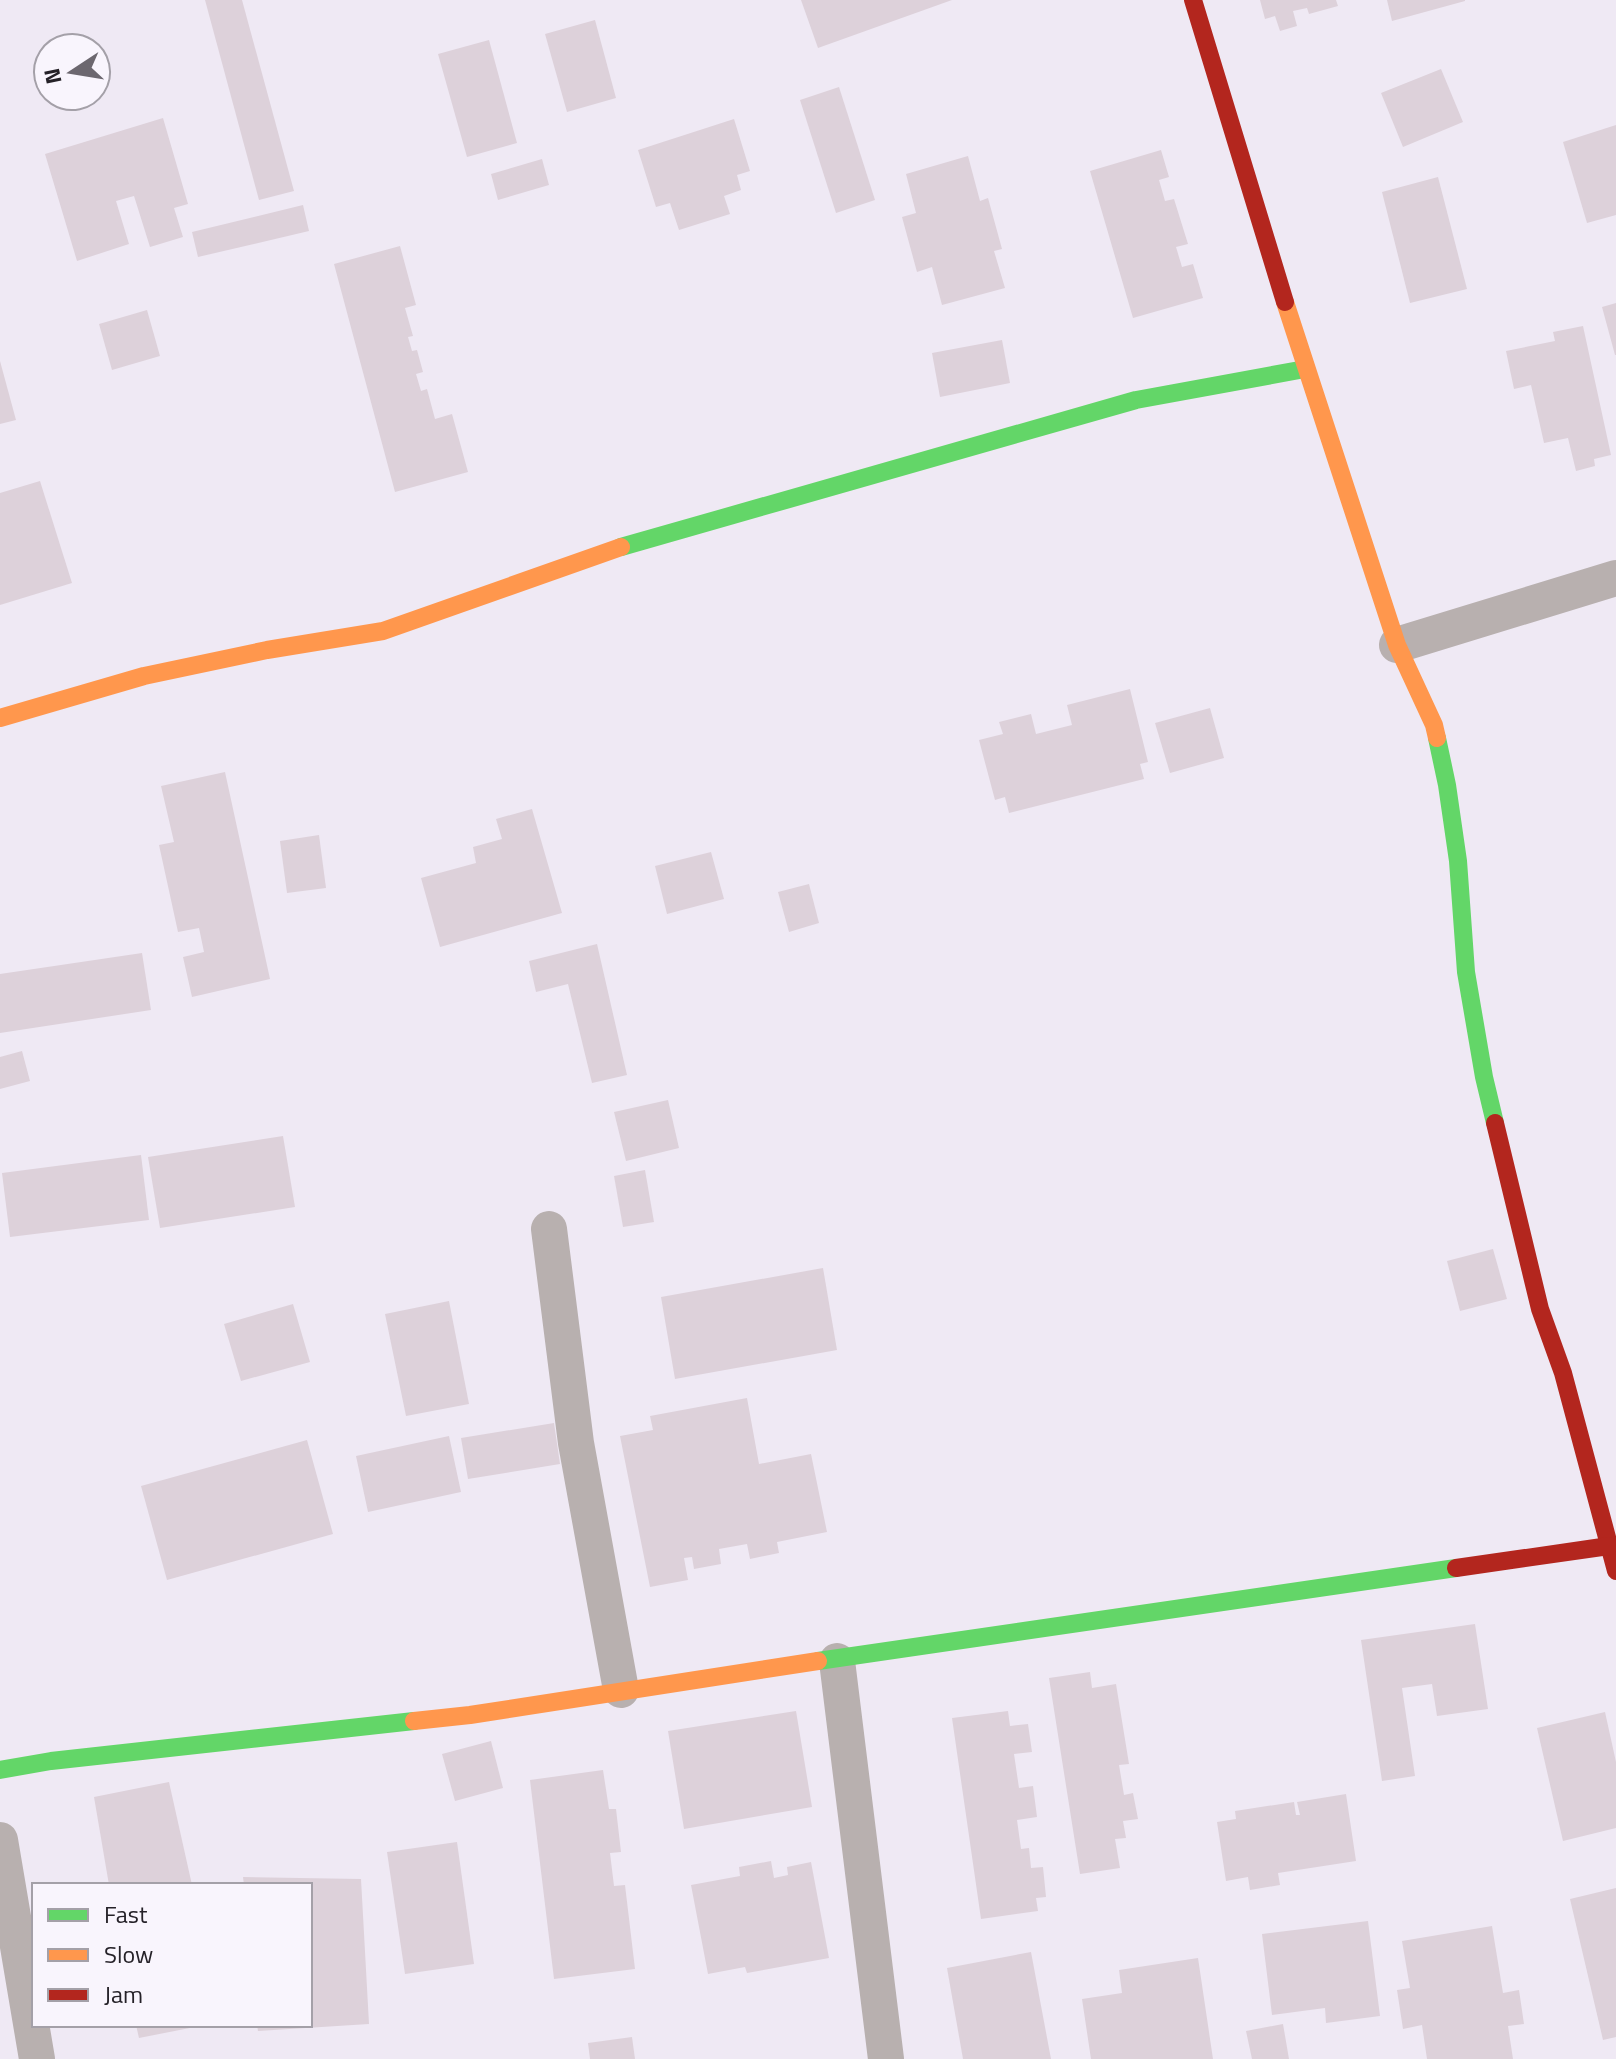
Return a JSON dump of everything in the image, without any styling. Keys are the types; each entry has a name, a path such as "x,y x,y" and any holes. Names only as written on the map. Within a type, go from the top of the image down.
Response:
{"street":[{"path":"1193,0 1305,369 1397,645 1434,725 1454,831 1466,972 1484,1077 1540,1309 1563,1373 1616,1571"},
{"path":"0,718 144,676 267,650 383,631 607,551 1121,404 1305,369"},
{"path":"1397,645 1616,578"},
{"path":"549,1229 576,1443 621,1690"},
{"path":"0,1770 51,1761 470,1715 621,1690 837,1661 1609,1546"},
{"path":"837,1661 886,2059"},
{"path":"0,1840 37,2059"}],"building":[{"path":"205,0 242,0 294,191 259,200"},
{"path":"801,0 952,0 818,48"},
{"path":"1260,0 1336,0 1338,6 1309,14 1307,8 1293,11 1297,26 1280,31 1275,16 1265,19"},
{"path":"1387,0 1465,0 1465,1 1392,21"},
{"path":"595,20 616,98 567,112 545,34"},
{"path":"489,40 517,143 467,157 438,54"},
{"path":"1441,69 1463,122 1403,147 1381,93"},
{"path":"839,87 875,200 836,213 800,100"},
{"path":"163,118 188,204 174,208 183,237 150,247 134,196 116,201 129,244 77,261 45,154"},
{"path":"734,119 750,171 737,175 741,190 724,196 730,214 679,230 670,203 656,207 638,150"},
{"path":"1616,125 1616,215 1587,223 1563,142"},
{"path":"1161,150 1169,177 1159,180 1165,201 1174,199 1188,244 1176,247 1182,267 1193,264 1203,298 1133,318 1090,171"},
{"path":"968,156 980,201 988,198 1002,249 994,251 1005,288 942,305 932,267 917,272 902,217 916,213 906,174"},
{"path":"542,159 549,185 498,200 491,174"},
{"path":"1438,177 1467,289 1410,303 1382,192"},
{"path":"303,205 309,231 198,257 192,232"},
{"path":"400,246 416,305 405,308 413,336 408,337 412,351 417,350 423,372 416,374 421,391 427,389 435,419 452,414 468,472 395,492 334,264"},
{"path":"1616,303 1616,355 1615,355 1602,307"},
{"path":"147,310 160,356 112,370 99,324"},
{"path":"1583,326 1611,455 1594,459 1595,466 1576,471 1568,438 1544,443 1531,385 1514,389 1506,351 1555,341 1553,332"},
{"path":"1002,340 1010,383 940,397 932,353"},
{"path":"0,361 16,420 0,424"},
{"path":"40,481 72,583 0,605 0,493"},
{"path":"1130,689 1148,762 1140,764 1144,779 1009,813 1005,797 995,800 979,740 1003,734 999,722 1031,714 1036,734 1072,725 1067,705"},
{"path":"1210,708 1224,758 1170,773 1155,723"},
{"path":"225,772 270,979 192,997 183,957 204,952 199,928 178,932 159,845 174,842 161,786"},
{"path":"532,809 562,913 440,947 421,878 476,863 473,847 502,839 496,819"},
{"path":"319,835 326,888 287,893 280,841"},
{"path":"711,852 724,899 667,914 655,866"},
{"path":"809,884 819,923 789,932 778,892"},
{"path":"597,944 627,1075 592,1083 568,984 536,992 529,961"},
{"path":"142,953 151,1010 0,1033 0,974"},
{"path":"22,1051 30,1081 0,1089 0,1057"},
{"path":"668,1100 679,1148 626,1161 614,1112"},
{"path":"283,1136 295,1207 160,1228 148,1157"},
{"path":"141,1155 149,1220 10,1237 2,1173"},
{"path":"645,1170 654,1222 623,1227 614,1176"},
{"path":"1493,1249 1507,1299 1460,1311 1447,1261"},
{"path":"823,1268 837,1350 675,1379 661,1297"},
{"path":"449,1301 469,1404 406,1416 385,1314"},
{"path":"293,1304 310,1362 241,1381 224,1324"},
{"path":"747,1398 759,1464 811,1454 827,1532 777,1542 779,1553 750,1559 747,1544 719,1549 721,1564 694,1569 692,1557 684,1558 688,1580 650,1587 620,1436 653,1430 650,1416"},
{"path":"554,1423 560,1464 468,1479 461,1438"},
{"path":"449,1436 461,1492 368,1512 356,1456"},
{"path":"307,1440 333,1534 167,1580 141,1486"},
{"path":"1475,1624 1488,1709 1437,1716 1432,1684 1402,1688 1415,1776 1382,1781 1361,1640"},
{"path":"1090,1672 1092,1688 1116,1684 1129,1764 1119,1765 1124,1795 1133,1793 1138,1819 1123,1821 1126,1838 1115,1839 1120,1868 1080,1874 1049,1678"},
{"path":"796,1711 812,1807 684,1829 668,1731"},
{"path":"1008,1711 1010,1726 1028,1724 1032,1752 1014,1754 1019,1788 1033,1786 1037,1817 1017,1820 1021,1849 1029,1848 1031,1868 1043,1867 1046,1897 1036,1898 1038,1911 981,1919 952,1718"},
{"path":"1605,1712 1616,1762 1616,1828 1563,1841 1537,1728"},
{"path":"491,1741 503,1788 455,1801 442,1754"},
{"path":"603,1770 609,1809 616,1809 621,1852 610,1853 614,1886 625,1885 635,1969 554,1979 530,1780"},
{"path":"169,1782 192,1883 109,1883 94,1797"},
{"path":"1346,1794 1356,1861 1278,1873 1280,1885 1250,1890 1248,1877 1226,1881 1217,1822 1236,1819 1235,1811 1294,1802 1296,1815 1300,1815 1297,1802"},
{"path":"457,1842 474,1964 405,1974 387,1852"},
{"path":"771,1861 774,1878 788,1875 787,1867 811,1862 829,1958 747,1973 745,1967 708,1974 691,1885 740,1876 739,1867"},
{"path":"243,1877 361,1879 369,2024 258,2031 257,2027 312,2027 312,1883 244,1883"},
{"path":"1616,1888 1616,2037 1603,2040 1570,1899"},
{"path":"1368,1921 1380,2016 1326,2023 1325,2008 1272,2015 1262,1934"},
{"path":"1492,1926 1503,1993 1519,1990 1524,2024 1508,2026 1513,2059 1427,2059 1422,2025 1403,2029 1397,1990 1410,1988 1402,1941"},
{"path":"1031,1952 1051,2059 963,2059 947,1968"},
{"path":"1198,1958 1213,2059 1091,2059 1082,1999 1122,1993 1119,1970"},
{"path":"1283,2024 1289,2059 1252,2059 1246,2031"},
{"path":"136,2027 195,2027 139,2038"},
{"path":"632,2037 635,2059 590,2059 588,2043"}],"traffic: fast":[{"path":"621,547 1136,400 1305,369"},
{"path":"1437,738 1458,861 1466,972 1495,1123"},
{"path":"818,1661 1456,1568"},
{"path":"0,1770 51,1761 414,1721"}],"traffic: slow":[{"path":"1285,302 1397,645 1437,738"},
{"path":"0,718 144,676 267,650 383,631 621,547"},
{"path":"414,1721 818,1661"}],"traffic: jam":[{"path":"1193,0 1285,302"},
{"path":"1495,1123 1540,1309 1563,1373 1616,1571"},
{"path":"1456,1568 1609,1546"}]}
